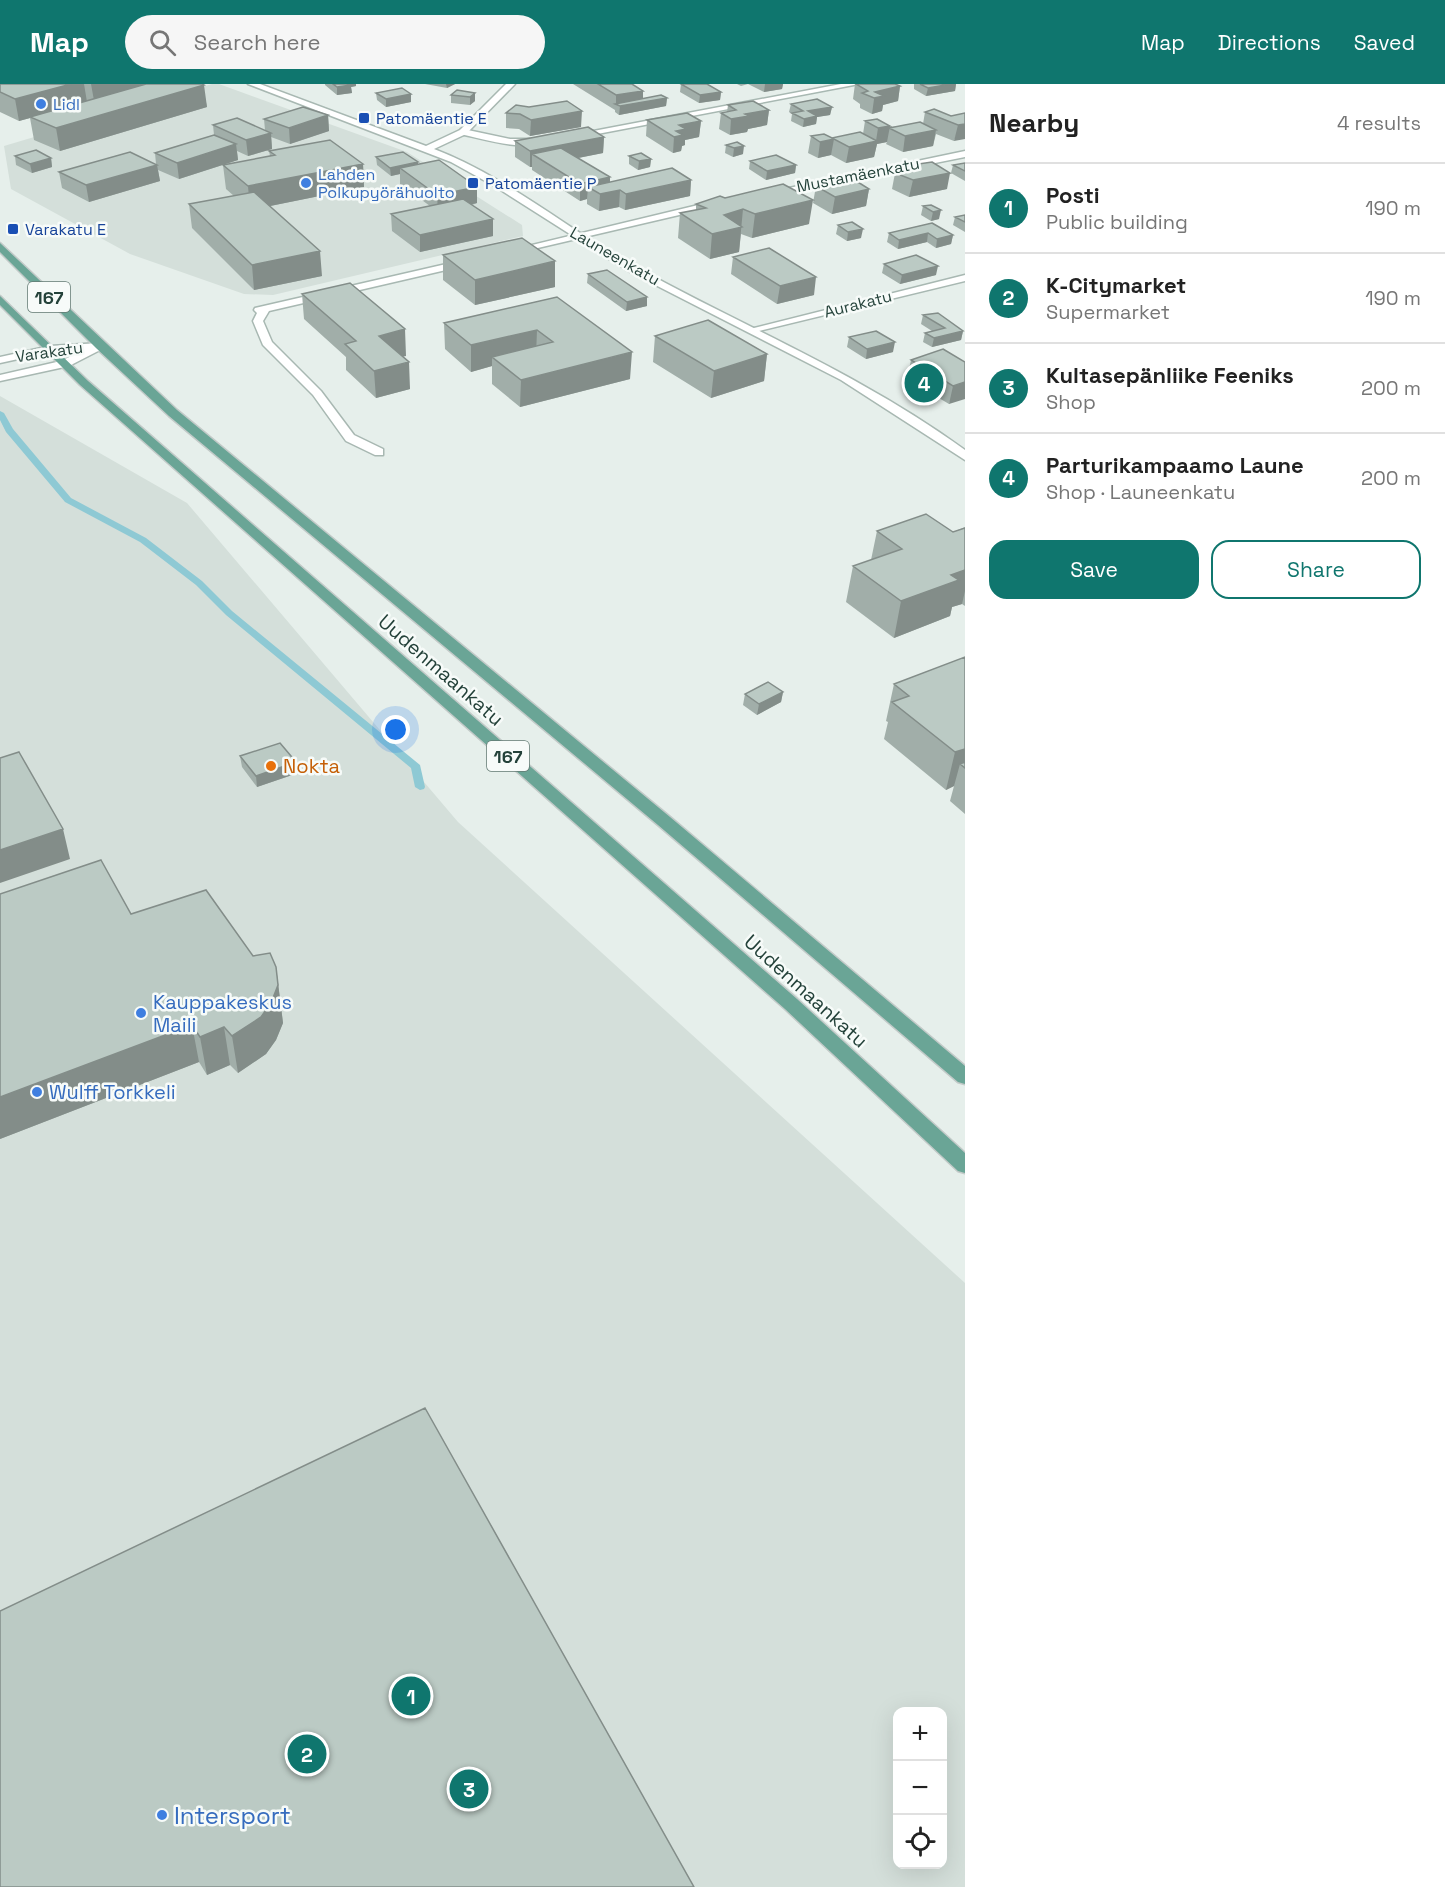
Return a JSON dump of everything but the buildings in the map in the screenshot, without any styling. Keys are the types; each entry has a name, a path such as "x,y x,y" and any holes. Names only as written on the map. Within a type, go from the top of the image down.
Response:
{"main road":[{"name":"Uudenmaankatu","path":"0,246 100,346 256,484 664,821 965,1077"},
{"name":"Uudenmaankatu","path":"0,299 64,364 258,538 791,1004 965,1165"}],"street":[{"name":"Launeenkatu","path":"252,84 426,149 482,174 633,269 881,399 963,452"},
{"path":"426,149 463,132 511,84"},
{"path":"562,137 855,84"},
{"path":"463,132 510,142 550,139"},
{"name":"Mustamäenkatu","path":"755,196 965,154"},
{"path":"502,254 732,201"},
{"path":"379,452 350,438 317,393 267,343 258,321 262,309 479,259"},
{"name":"Aurakatu","path":"752,330 965,278"},
{"name":"Varakatu","path":"0,360 50,349 100,346"},
{"name":"Varakatu","path":"0,378 64,364 100,346"}],"shaded area":[{"path":"212,84 219,84 407,152 522,225 523,236 273,295 244,294 130,254 11,189 4,146"},
{"path":"0,396 187,503 458,822 965,1283 965,1887 0,1887"}],"waterway":[{"path":"0,413 9,430 68,500 143,540 199,583 229,613 416,767 420,787"}],"place":[{"name":"Lidl","path":"41,104"},
{"name":"Patomäentie E","path":"364,118"},
{"name":"Lahden Polkupyörähuolto","path":"306,183"},
{"name":"Patomäentie P","path":"473,183"},
{"name":"Varakatu E","path":"13,229"},
{"name":"Parturikampaamo Laune","path":"924,383"},
{"name":"Nokta","path":"271,766"},
{"name":"Kauppakeskus Maili","path":"141,1013"},
{"name":"Wulff Torkkeli","path":"37,1092"},
{"name":"Posti","path":"411,1696"},
{"name":"K-Citymarket","path":"307,1754"},
{"name":"Kultasepänliike Feeniks","path":"469,1789"},
{"name":"Intersport","path":"162,1815"}]}
